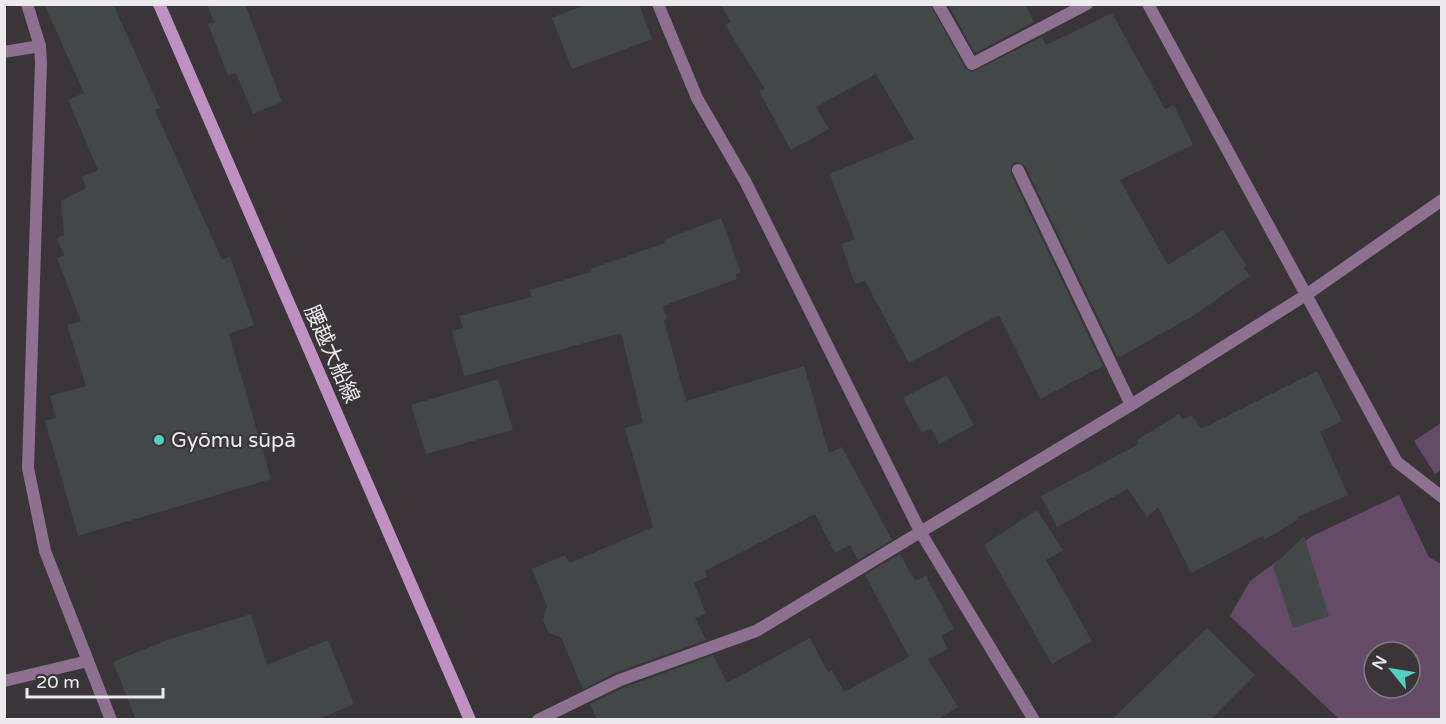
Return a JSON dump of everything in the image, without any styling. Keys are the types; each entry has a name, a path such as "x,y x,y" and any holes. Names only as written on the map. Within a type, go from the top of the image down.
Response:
{"main road":[{"name":"腰越大船線","path":"159,4 470,720"}],"street":[{"path":"27,4 40,46 40,167 28,468 45,551 111,720"},
{"path":"658,4 697,98 745,181 921,533 1034,720"},
{"path":"938,4 972,64 1087,4"},
{"path":"1148,4 1397,462 1442,497"},
{"path":"4,52 40,46"},
{"path":"1018,170 1131,405"},
{"path":"538,720 620,680 756,631 1131,405 1306,295 1442,200"},
{"path":"4,681 88,661"}],"shaded area":[{"path":"1441,423 1441,470 1435,474 1414,441"},
{"path":"1399,495 1429,557 1441,564 1441,719 1339,719 1230,616 1250,581 1312,536"}],"building":[{"path":"44,4 113,4 160,108 155,110 222,260 230,257 254,325 229,334 271,479 78,536 45,421 56,418 50,396 86,386 67,325 81,321 57,258 64,255 57,238 64,235 61,201 86,188 82,177 98,170 68,100 84,93"},
{"path":"207,4 245,4 282,102 253,114 236,73 228,76 208,24 214,22"},
{"path":"587,4 639,4 652,39 572,69 552,18"},
{"path":"721,4 930,4 965,68 972,72 1042,37 1046,45 1112,13 1165,109 1174,105 1193,145 1120,180 1168,265 1223,230 1247,266 1244,268 1250,276 1193,316 1118,358 1025,166 1015,162 1011,166 1011,174 1103,366 1040,399 999,315 909,363 865,281 855,284 841,244 855,239 829,174 914,139 876,74 816,107 829,129 791,150 759,91 765,89 725,25 731,22"},
{"path":"948,4 1025,4 1034,22 975,53"},
{"path":"721,218 741,272 736,274 737,279 663,306 667,319 664,320 686,401 804,366 829,453 842,447 892,540 858,560 850,545 835,553 815,514 705,571 707,577 694,583 706,614 695,618 706,640 617,672 583,689 561,638 548,632 543,620 547,606 532,569 565,555 570,563 653,527 625,428 643,423 621,333 464,376 452,331 463,328 459,316 532,297 529,290 591,272 590,269 665,243 664,240"},
{"path":"1317,371 1342,421 1320,432 1348,495 1298,517 1298,520 1264,540 1263,536 1191,573 1158,507 1147,518 1128,489 1057,527 1041,496 1139,444 1137,440 1179,414 1183,420 1191,415 1201,429"},
{"path":"947,375 974,425 939,444 931,428 922,433 903,398"},
{"path":"498,379 513,430 426,454 411,405"},
{"path":"1037,510 1063,550 1046,560 1092,641 1052,664 984,545"},
{"path":"1304,536 1329,616 1293,628 1273,566"},
{"path":"900,554 915,581 926,576 954,629 941,636 948,649 928,659 958,707 937,720 597,720 590,704 623,688 713,655 727,683 810,638 828,672 832,670 844,692 909,657 865,575"},
{"path":"251,614 267,665 328,640 354,704 317,720 136,720 113,662 167,640"},
{"path":"1207,628 1255,675 1210,720 1111,720"}],"place":[{"name":"Gyōmu sūpā","path":"159,440"}]}
